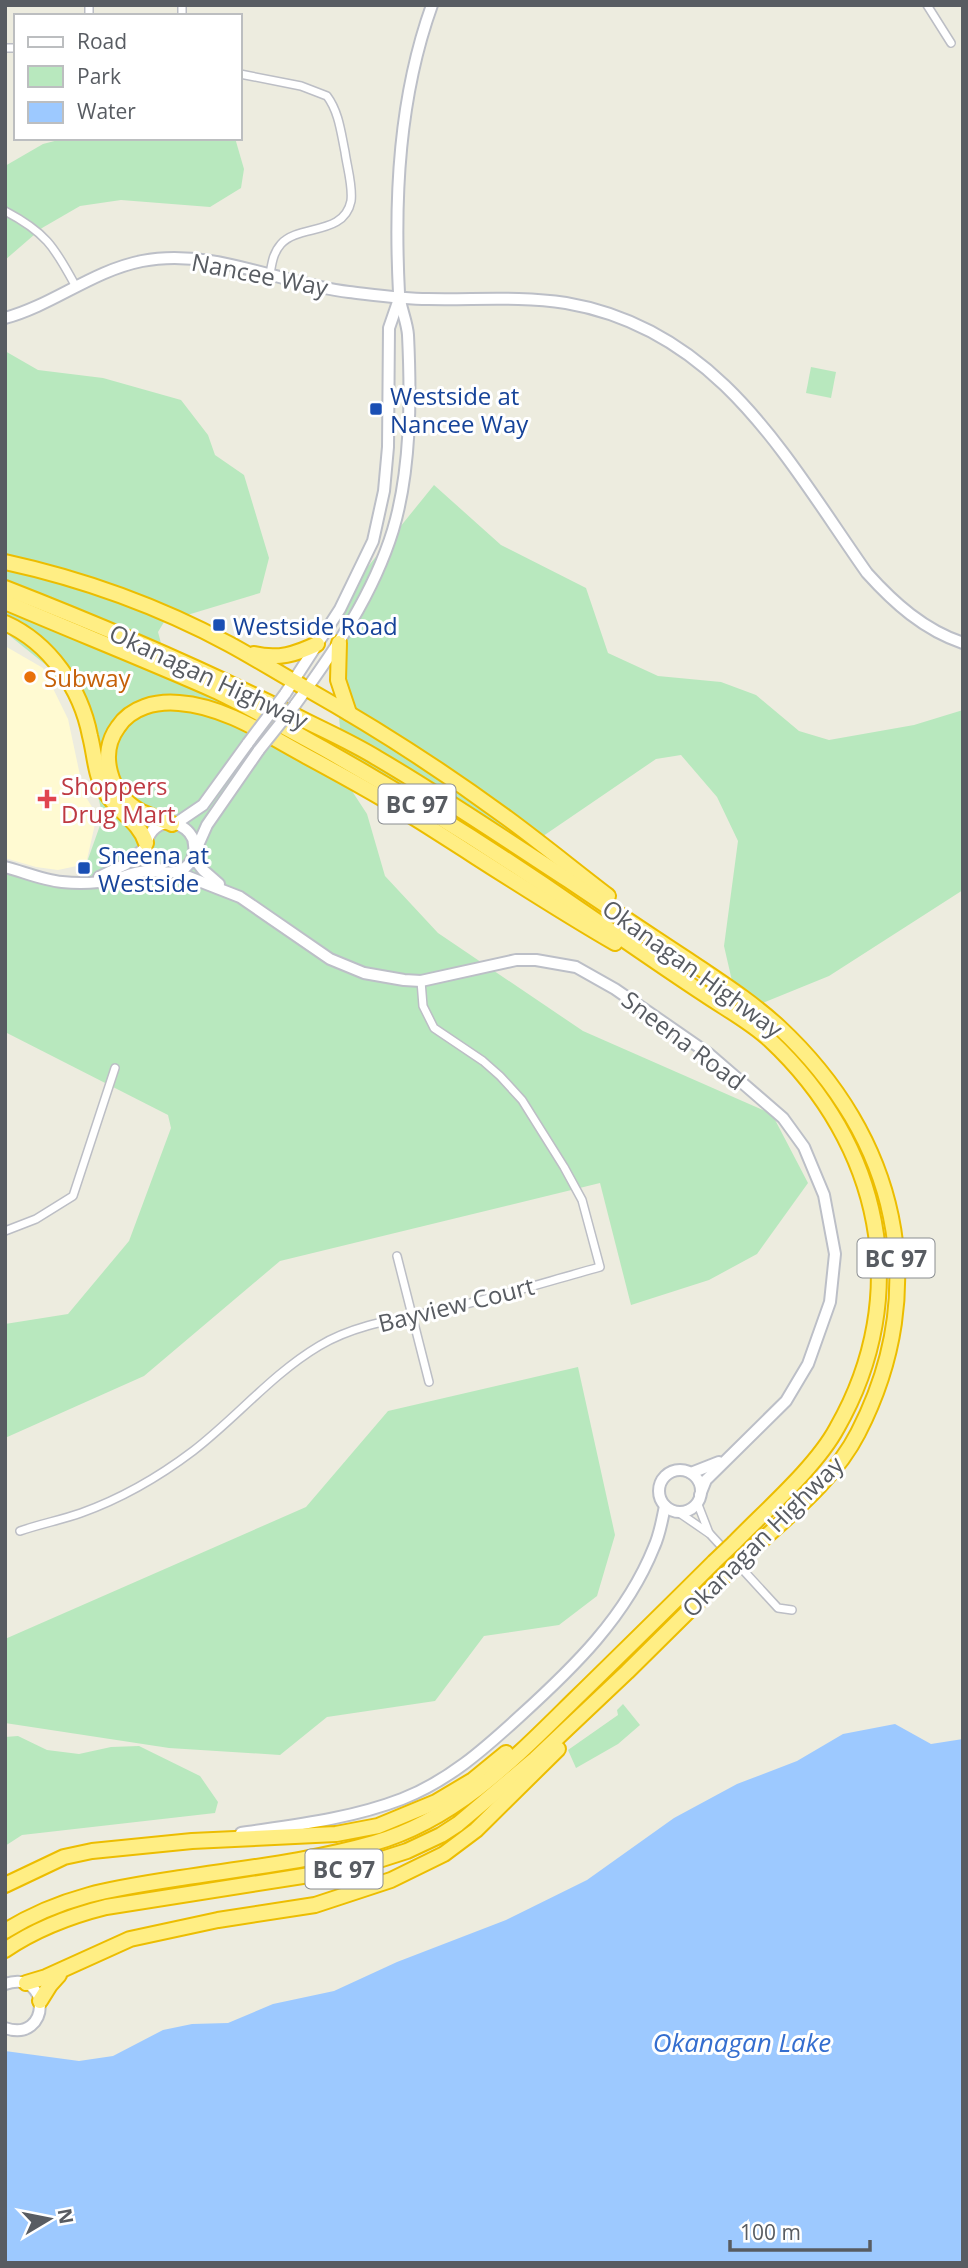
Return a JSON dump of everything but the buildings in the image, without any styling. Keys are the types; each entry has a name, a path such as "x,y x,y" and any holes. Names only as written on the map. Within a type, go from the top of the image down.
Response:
{"highway":[{"path":"5,562 54,572 180,620 239,650 349,713 508,818 714,978"},
{"name":"Okanagan Highway","path":"5,588 161,651 374,756 493,831 714,978 777,1025 813,1061 852,1114 877,1165 893,1220 896,1258 894,1321 884,1369 858,1434 824,1480 535,1759 458,1824 407,1851 354,1868 106,1907 78,1914 5,1950"},
{"name":"Okanagan Highway","path":"5,602 218,692 390,786 545,885 768,1038 803,1074 830,1109 850,1146 864,1180 879,1244 880,1291 869,1353 850,1402 824,1450 619,1657 495,1775 454,1808 408,1831 376,1843 318,1857 90,1893 39,1912 5,1931"},
{"path":"5,622 38,643 54,659 87,720 102,785 114,804 139,827 146,845"},
{"path":"339,643 338,680 349,713"},
{"path":"239,650 277,657 300,652 317,644"},
{"path":"174,824 136,809 120,794 110,773 109,751 117,728 133,712 161,703 178,702 207,709 251,726 354,783 419,820 562,912 704,995"},
{"path":"5,1885 64,1857 92,1851 192,1841 336,1834 378,1826 406,1816 473,1780 619,1657"},
{"path":"26,1983 65,1969 130,1938 218,1920 315,1905 367,1889 424,1865 476,1830 534,1774 627,1672"},
{"path":"40,2001 65,1969"}],"street":[{"path":"400,296 389,328 388,447 380,513 366,558 340,610 317,644 300,685 295,705 259,750 207,825 187,866 170,872 151,863 146,845 153,830 160,825 174,824 203,805 285,694 300,685 339,643 361,606 384,555 400,502 407,447 408,331 400,296 398,227 402,127 415,59 432,5"},
{"path":"927,5 951,43"},
{"path":"242,74 300,86 323,93 331,101 341,133 351,199 344,214 332,225 293,236 280,245 272,260 270,274"},
{"path":"5,211 26,222 51,243 75,285"},
{"name":"Nancee Way","path":"5,318 115,268 158,259 199,260 332,289 427,299 501,299 567,303 627,321 666,340 709,371 753,414 867,573 886,594 928,627 963,643"},
{"path":"174,824 189,832 193,838 194,855"},
{"name":"Sneena Road","path":"90,882 126,864 146,845"},
{"name":"Sneena Road","path":"194,855 202,870 226,890 346,968 389,978 421,981 516,960 536,960 576,967 605,983 709,1054 783,1118 804,1147 824,1195 835,1254 830,1302 808,1364 786,1401 706,1480 699,1499"},
{"name":"Sneena Road","path":"5,867 59,882 115,879 135,872 170,872 226,890"},
{"name":"Bayview Court","path":"20,1531 82,1513 165,1469 201,1445 284,1371 320,1345 361,1328 600,1267 582,1200 565,1167 522,1100 500,1076 435,1028 423,1006 421,981"},
{"path":"5,1231 36,1219 73,1196 115,1068"},
{"path":"397,1256 429,1382"},
{"name":"Sneena Road","path":"691,1474 731,1456"},
{"path":"710,1534 699,1499 700,1487 691,1474 675,1471 667,1475 661,1481 659,1490 660,1499 665,1506 710,1534 769,1599 782,1610 792,1610"},
{"path":"678,1512 692,1508 699,1499"},
{"path":"192,1841 340,1818 368,1811 441,1781 474,1758 587,1653 606,1629 627,1598 654,1547 665,1506"},
{"path":"5,2028 15,2031 29,2027 39,2016 40,2001 34,1989 26,1983 6,1983"}],"shaded area":[{"path":"5,646 43,668 68,719 84,794 97,815 86,864 58,870 5,858"}],"green space":[{"path":"58,140 236,140 244,169 241,188 210,207 121,200 80,206 42,228 5,260 5,166 43,144"},
{"path":"5,351 38,370 103,378 181,400 208,435 215,455 244,475 269,558 260,593 164,622 158,632 162,647 337,768 367,814 385,876 438,933 583,1031 772,1114 808,1183 757,1254 709,1280 631,1305 600,1183 280,1261 144,1376 5,1438 5,1324 68,1314 129,1241 171,1128 168,1115 5,1032 5,862 57,876 82,876 103,817 78,714 51,669 5,632"},
{"path":"811,367 836,372 831,398 806,393"},
{"path":"434,485 501,545 586,588 608,653 658,676 721,682 756,695 799,731 829,740 914,725 963,710 963,890 829,976 755,1006 735,994 724,946 738,841 717,797 681,755 656,759 502,864 342,749 334,664 349,590"},
{"path":"578,1367 615,1535 597,1596 559,1625 484,1636 435,1701 327,1717 280,1755 169,1748 5,1723 5,1639 306,1507 388,1411"},
{"path":"623,1704 640,1725 618,1744 576,1768 568,1750 618,1715 617,1710"},
{"path":"18,1736 47,1750 79,1754 111,1747 139,1746 200,1776 218,1802 215,1813 22,1835 5,1846 5,1737"}],"water":[{"name":"Okanagan Lake","path":"895,1724 931,1744 963,1739 963,2263 5,2263 5,2051 79,2061 113,2056 163,2030 192,2024 228,2023 273,2004 334,1991 397,1962 506,1920 587,1880 674,1818 737,1784 797,1761 843,1734"}],"place":[{"name":"Westside at Nancee Way","path":"376,409"},
{"name":"Westside Road","path":"219,625"},
{"name":"Subway","path":"30,677"},
{"name":"Shoppers Drug Mart","path":"47,799"},
{"name":"Sneena at Westside","path":"84,868"}]}
